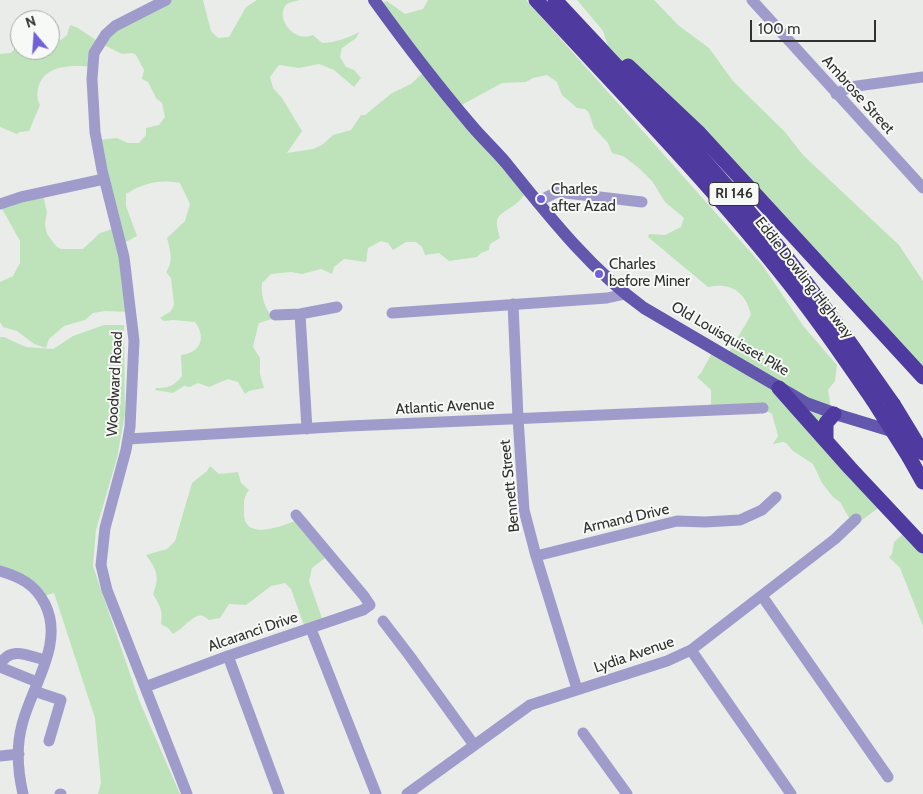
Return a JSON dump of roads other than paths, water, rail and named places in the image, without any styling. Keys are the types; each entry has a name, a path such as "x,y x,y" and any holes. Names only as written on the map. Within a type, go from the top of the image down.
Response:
{"highway":[{"name":"Eddie Dowling Highway","path":"536,0 656,130 770,260 821,324 873,400 916,455"},
{"name":"Eddie Dowling Highway","path":"556,0 763,228 818,298 893,404 916,455"},
{"path":"556,0 595,33 699,133 923,377"},
{"path":"779,388 923,546"},
{"path":"826,440 826,423 834,414"},
{"name":"RI 146","path":"916,455 923,482"}],"main road":[{"name":"Old Louisquisset Pike","path":"374,0 431,76 505,161 537,202 574,245 625,294 644,308 806,403 834,414 923,440"}],"street":[{"name":"Woodward Road","path":"166,0 115,26 106,34 94,53 92,79 95,132 104,179 124,257 133,329 133,393 128,439 105,528 101,565 107,590 187,794"},
{"name":"Ambrose Street","path":"758,2 836,94 923,188"},
{"path":"836,94 850,87 923,76"},
{"path":"0,204 104,179"},
{"path":"537,202 556,192 642,202"},
{"path":"392,313 607,298 625,294"},
{"name":"Bennett Street","path":"513,304 524,510 536,556 577,689"},
{"path":"275,315 300,314 337,307"},
{"path":"300,314 307,429"},
{"name":"Atlantic Avenue","path":"128,439 518,418 566,418 762,408"},
{"name":"Armand Drive","path":"536,556 677,521 740,520 762,510 776,497"},
{"name":"Alcaranci Drive","path":"145,687 228,656 311,629 363,610 370,605 296,515"},
{"name":"Lydia Avenue","path":"408,794 530,705 679,657 691,650 835,539 856,519"},
{"path":"0,571 18,577 33,586 47,609 51,623 50,643 46,660 21,726 19,754 23,794"},
{"path":"762,596 888,776"},
{"path":"383,621 474,745"},
{"path":"311,629 376,794"},
{"path":"691,650 791,794"},
{"path":"46,660 17,652 4,658 0,666 61,700 49,741"},
{"path":"228,656 279,794"},
{"path":"583,733 620,792"},
{"path":"0,756 19,754"}],"place":[{"name":"Charles after Azad","path":"541,199"},
{"name":"Charles before Miner","path":"599,274"}]}
